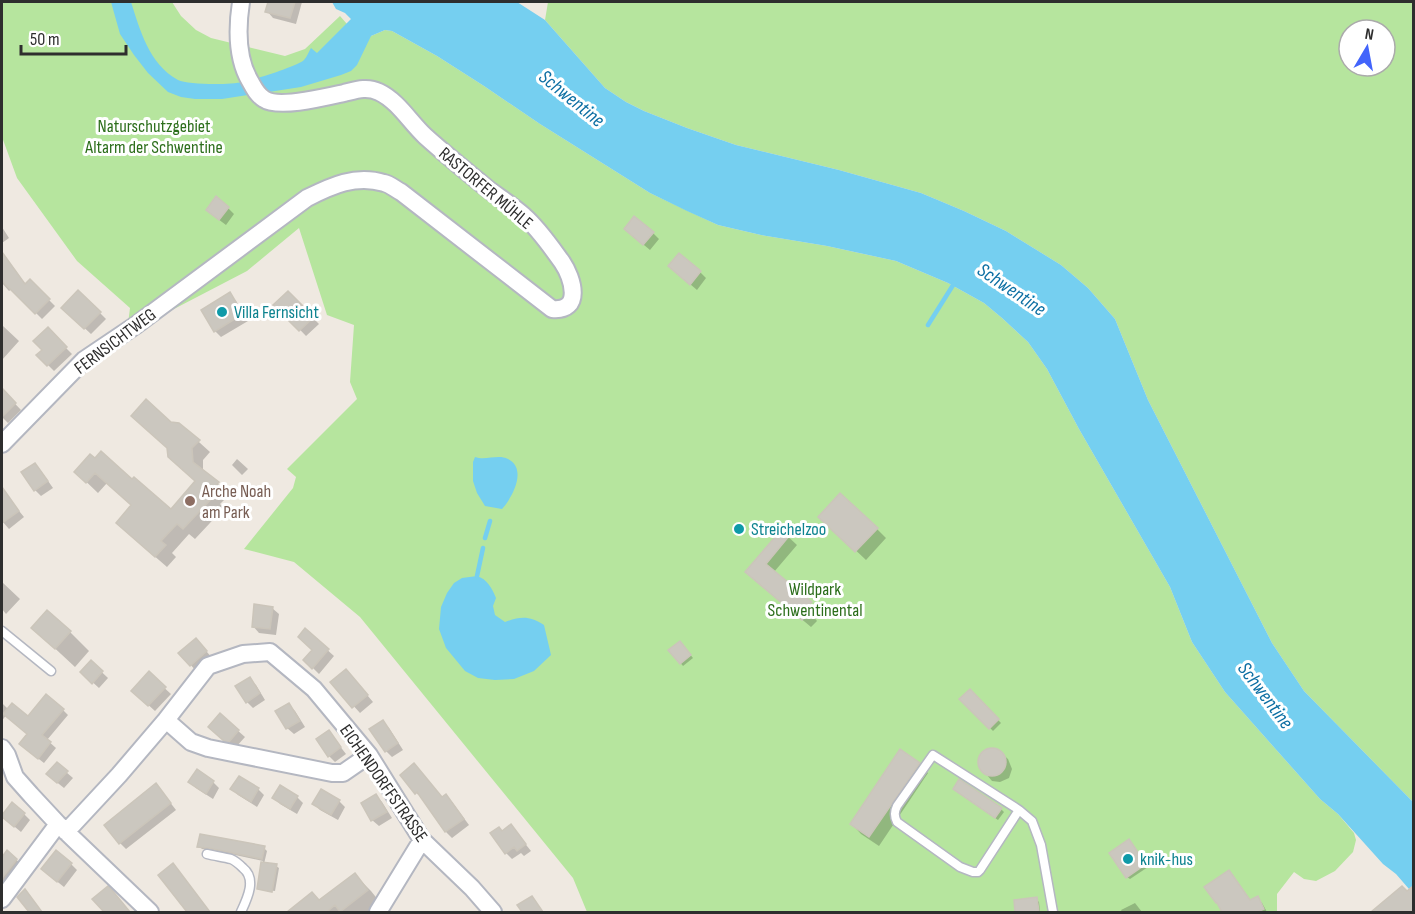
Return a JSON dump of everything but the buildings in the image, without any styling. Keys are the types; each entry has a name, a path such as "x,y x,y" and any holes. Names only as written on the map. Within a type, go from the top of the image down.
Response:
{"street":[{"name":"RASTORFER MÜHLE","path":"210,270 307,198 345,181 365,180 385,183 401,192 552,309 563,308 570,303 573,296 573,283 570,275 534,226 424,135 388,97 378,91 359,89 277,104 268,102 258,95 249,79 240,54 238,19 241,2"},
{"name":"FERNSICHTWEG","path":"2,444 84,360 210,270"},
{"name":"EICHENDORFFSTRASSE","path":"2,899 62,828 120,775 208,666 243,654 270,652 314,689 369,755 422,840 472,888 493,912"},
{"path":"166,720 191,742 208,748 332,773 343,773 369,755"},
{"path":"2,748 15,777 62,828 150,912"},
{"path":"378,912 422,840"}],"lane":[{"path":"2,630 51,671"},
{"path":"1019,810 978,872 960,867 950,860 897,822 894,812 933,755 1019,810 1032,821 1041,845 1053,912"},
{"path":"207,854 234,860 247,871 251,879 250,889 240,912"}],"green space":[{"name":"Wildpark Schwentinental","path":"2,2 172,2 181,16 196,30 211,38 285,56 305,49 340,16 347,24 371,36 385,30 392,31 437,56 650,193 718,225 896,261 948,283 984,303 1028,342 1047,369 1170,587 1192,642 1225,692 1320,799 1338,814 1354,833 1356,840 1353,852 1335,871 1316,881 1304,879 1294,872 1277,894 1277,912 587,912 573,878 360,617 294,562 244,549 293,488 296,477 287,469 357,399 350,382 354,325 327,315 299,228 247,271 149,322 128,324 130,308 77,261 17,178 2,137"},
{"path":"548,2 1413,2 1413,802 1304,691 1272,643 1148,400 1115,319 1088,288 1061,265 1006,231 921,193 736,145 644,111 605,88 545,20"}],"water":[{"name":"Schwentine","path":"111,2 131,2 147,46 168,73 183,82 219,84 248,81 293,66 304,60 311,48 317,53 351,19 336,9 332,2 517,2 545,20 605,88 644,111 736,145 921,193 1006,231 1061,265 1088,288 1115,319 1148,400 1272,643 1304,691 1413,802 1413,886 1409,889 1338,814 1320,799 1225,692 1192,642 1170,587 1047,369 1028,342 984,303 948,283 896,261 718,225 687,211 650,193 437,56 392,31 385,30 371,36 357,65 351,71 341,75 301,87 222,99 181,97 168,92 148,73 134,55 120,34"},
{"path":"475,457 508,459 517,469 518,476 514,491 502,509 485,506 477,493 473,481"},
{"path":"477,576 491,587 496,598 493,606 495,615 505,622 525,618 544,625 551,655 534,671 514,679 478,678 465,671 446,648 439,629 441,607 447,593 454,583 462,578"}],"waterway":[{"path":"928,325 955,282"},
{"path":"485,538 490,521"},
{"path":"477,576 483,548"}],"place":[{"name":"Villa Fernsicht","path":"222,312"},
{"name":"Arche Noah am Park","path":"190,501"},
{"name":"Streichelzoo","path":"739,529"},
{"name":"knik-hus","path":"1128,859"}],"park label":[{"name":"Naturschutzgebiet Altarm der Schwentine","path":"154,136"}]}
